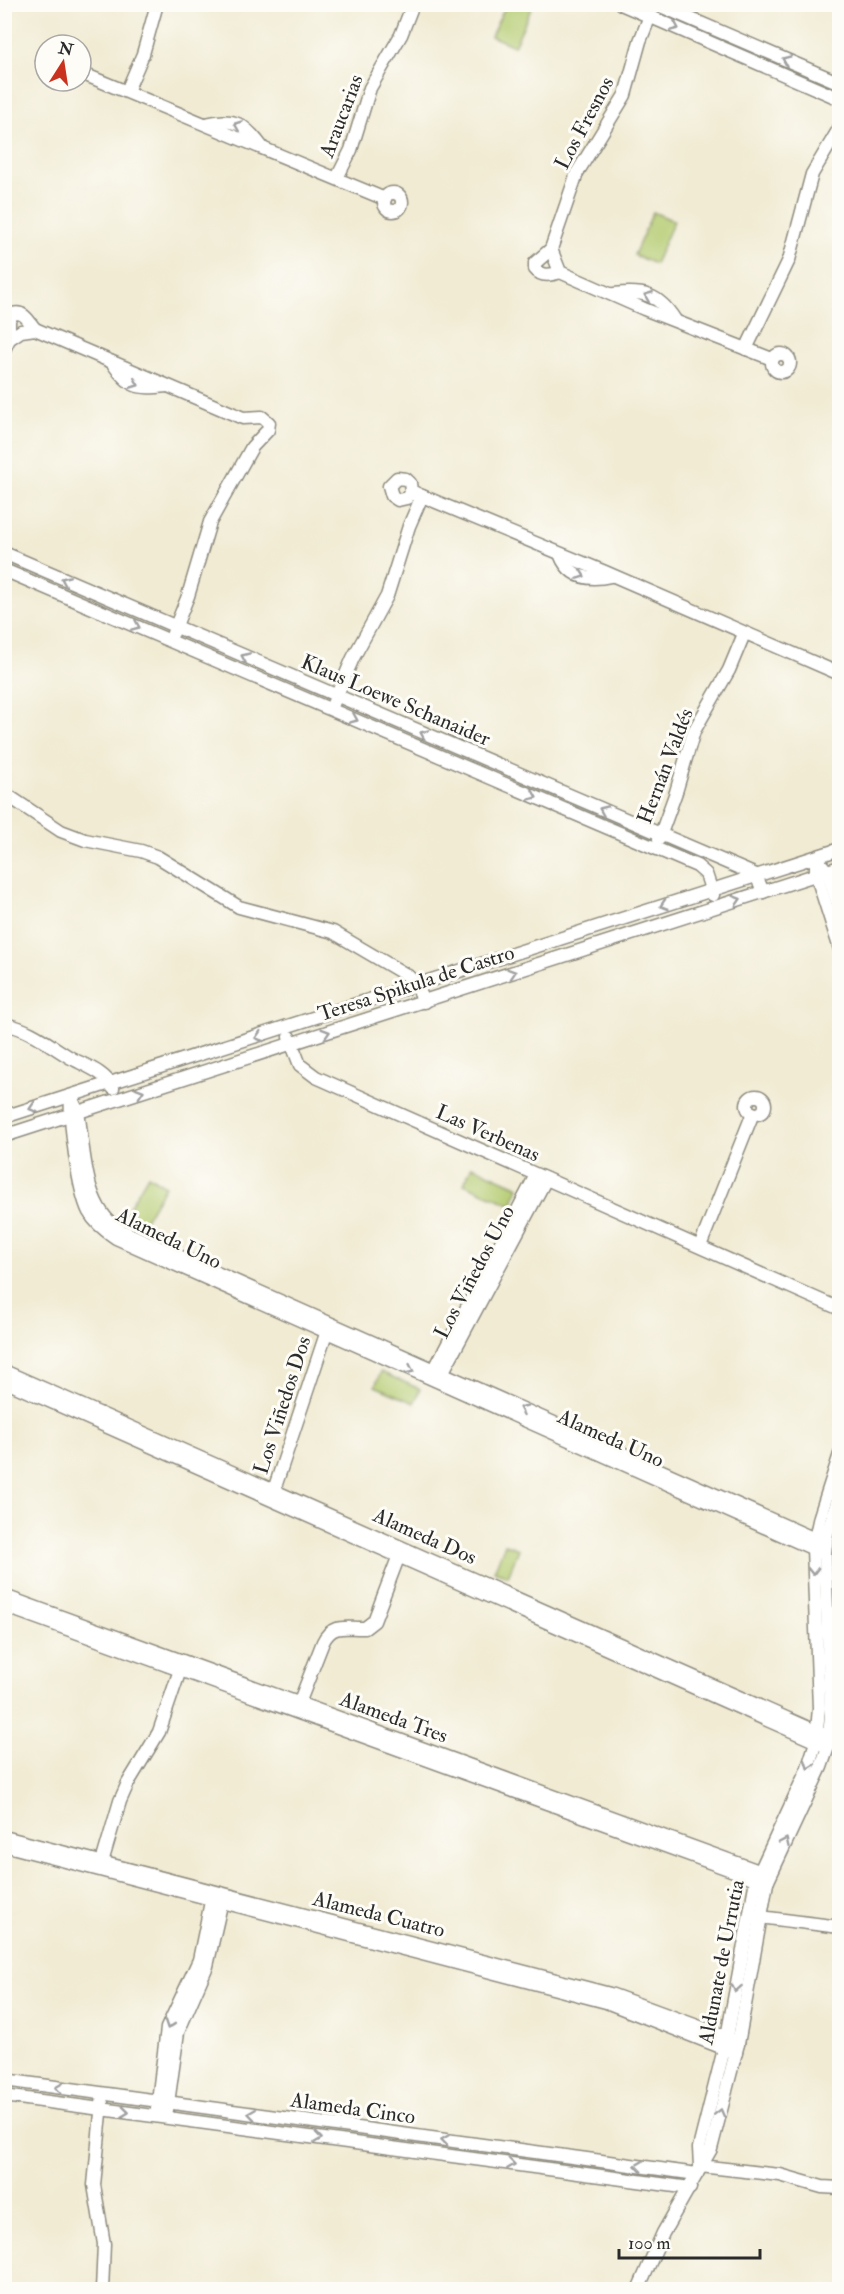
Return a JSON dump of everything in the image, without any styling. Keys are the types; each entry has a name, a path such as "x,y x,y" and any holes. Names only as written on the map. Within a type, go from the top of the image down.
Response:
{"street":[{"path":"127,91 143,54 157,4"},
{"path":"621,4 840,99"},
{"path":"656,4 840,83"},
{"name":"Araucarias","path":"337,178 351,150 370,88 401,35 408,6"},
{"name":"Los Fresnos","path":"650,16 640,41 625,95 577,173 551,249 537,260 536,269 544,274 560,272 613,294 635,292 648,295 663,304 675,320 772,359"},
{"path":"93,78 205,124 226,121 239,124 250,131 262,147 385,199"},
{"path":"746,349 789,260 812,174 840,127"},
{"path":"551,249 560,272"},
{"path":"7,345 9,319 16,313 26,317 35,329 112,362 122,376 136,386 145,388 167,386 243,418 262,417 269,423 268,430 252,447 210,522 170,640"},
{"path":"7,345 21,331 35,329"},
{"path":"243,418 251,430 252,447"},
{"path":"331,709 353,658 387,596 417,493 560,554 567,567 580,576 591,579 611,576 840,674"},
{"name":"Klaus Loewe Schanaider","path":"4,554 756,875"},
{"name":"Klaus Loewe Schanaider","path":"4,570 701,868 706,874 716,906"},
{"name":"Hernán Valdés","path":"654,848 676,792 694,731 729,670 744,634"},
{"path":"4,793 53,827 69,834 141,851 166,861 238,907 320,927 339,935 398,969 417,985 424,1002"},
{"name":"Teresa Spikula de Castro","path":"4,1117 840,849"},
{"path":"816,857 828,871 840,910"},
{"path":"828,871 840,949"},
{"name":"Teresa Spikula de Castro","path":"4,1136 828,871"},
{"path":"756,875 763,892"},
{"path":"4,1024 34,1034 91,1068 110,1083 118,1099"},
{"name":"Las Verbenas","path":"285,1028 300,1065 316,1077 840,1309"},
{"name":"Alameda Uno","path":"71,1096 84,1197 91,1215 102,1228 123,1242 328,1327 819,1546"},
{"path":"700,1246 753,1113"},
{"name":"Los Viñedos Uno","path":"436,1376 541,1177"},
{"name":"Los Viñedos Dos","path":"272,1495 328,1327"},
{"name":"Alameda Dos","path":"4,1371 272,1495 822,1740"},
{"name":"Alameda Dos","path":"4,1381 272,1495"},
{"name":"Aldunate de Urrutia","path":"638,2289 657,2244 698,2170 699,2148 731,2045 763,1877 807,1770 822,1740 819,1708 828,1670 819,1546 840,1454"},
{"name":"Aldunate de Urrutia","path":"819,1546 840,1493"},
{"path":"297,1707 322,1642 328,1633 342,1627 365,1628 374,1621 400,1552"},
{"name":"Alameda Tres","path":"4,1596 182,1666"},
{"name":"Alameda Tres","path":"4,1606 297,1707 763,1877"},
{"path":"101,1866 120,1801 128,1783 159,1732 182,1666"},
{"name":"Alameda Cuatro","path":"4,1836 101,1866 218,1897 610,1994 731,2045"},
{"name":"Alameda Cuatro","path":"4,1845 101,1866"},
{"path":"161,2116 178,2032 207,1966 218,1897"},
{"path":"754,1917 840,1927"},
{"name":"Alameda Cinco","path":"4,2080 698,2170 780,2175 822,2187 840,2188"},
{"path":"102,2289 104,2244 94,2185 103,2094"},
{"name":"Alameda Cinco","path":"4,2096 690,2188"}],"green space":[{"path":"506,5 533,5 514,46 491,36"},
{"path":"653,212 674,221 655,264 634,255"},
{"path":"472,1166 519,1187 512,1205 464,1184"},
{"path":"148,1175 165,1186 142,1225 124,1215"},
{"path":"381,1372 420,1389 414,1403 375,1386"},
{"path":"505,1544 519,1549 508,1576 494,1571"}]}
